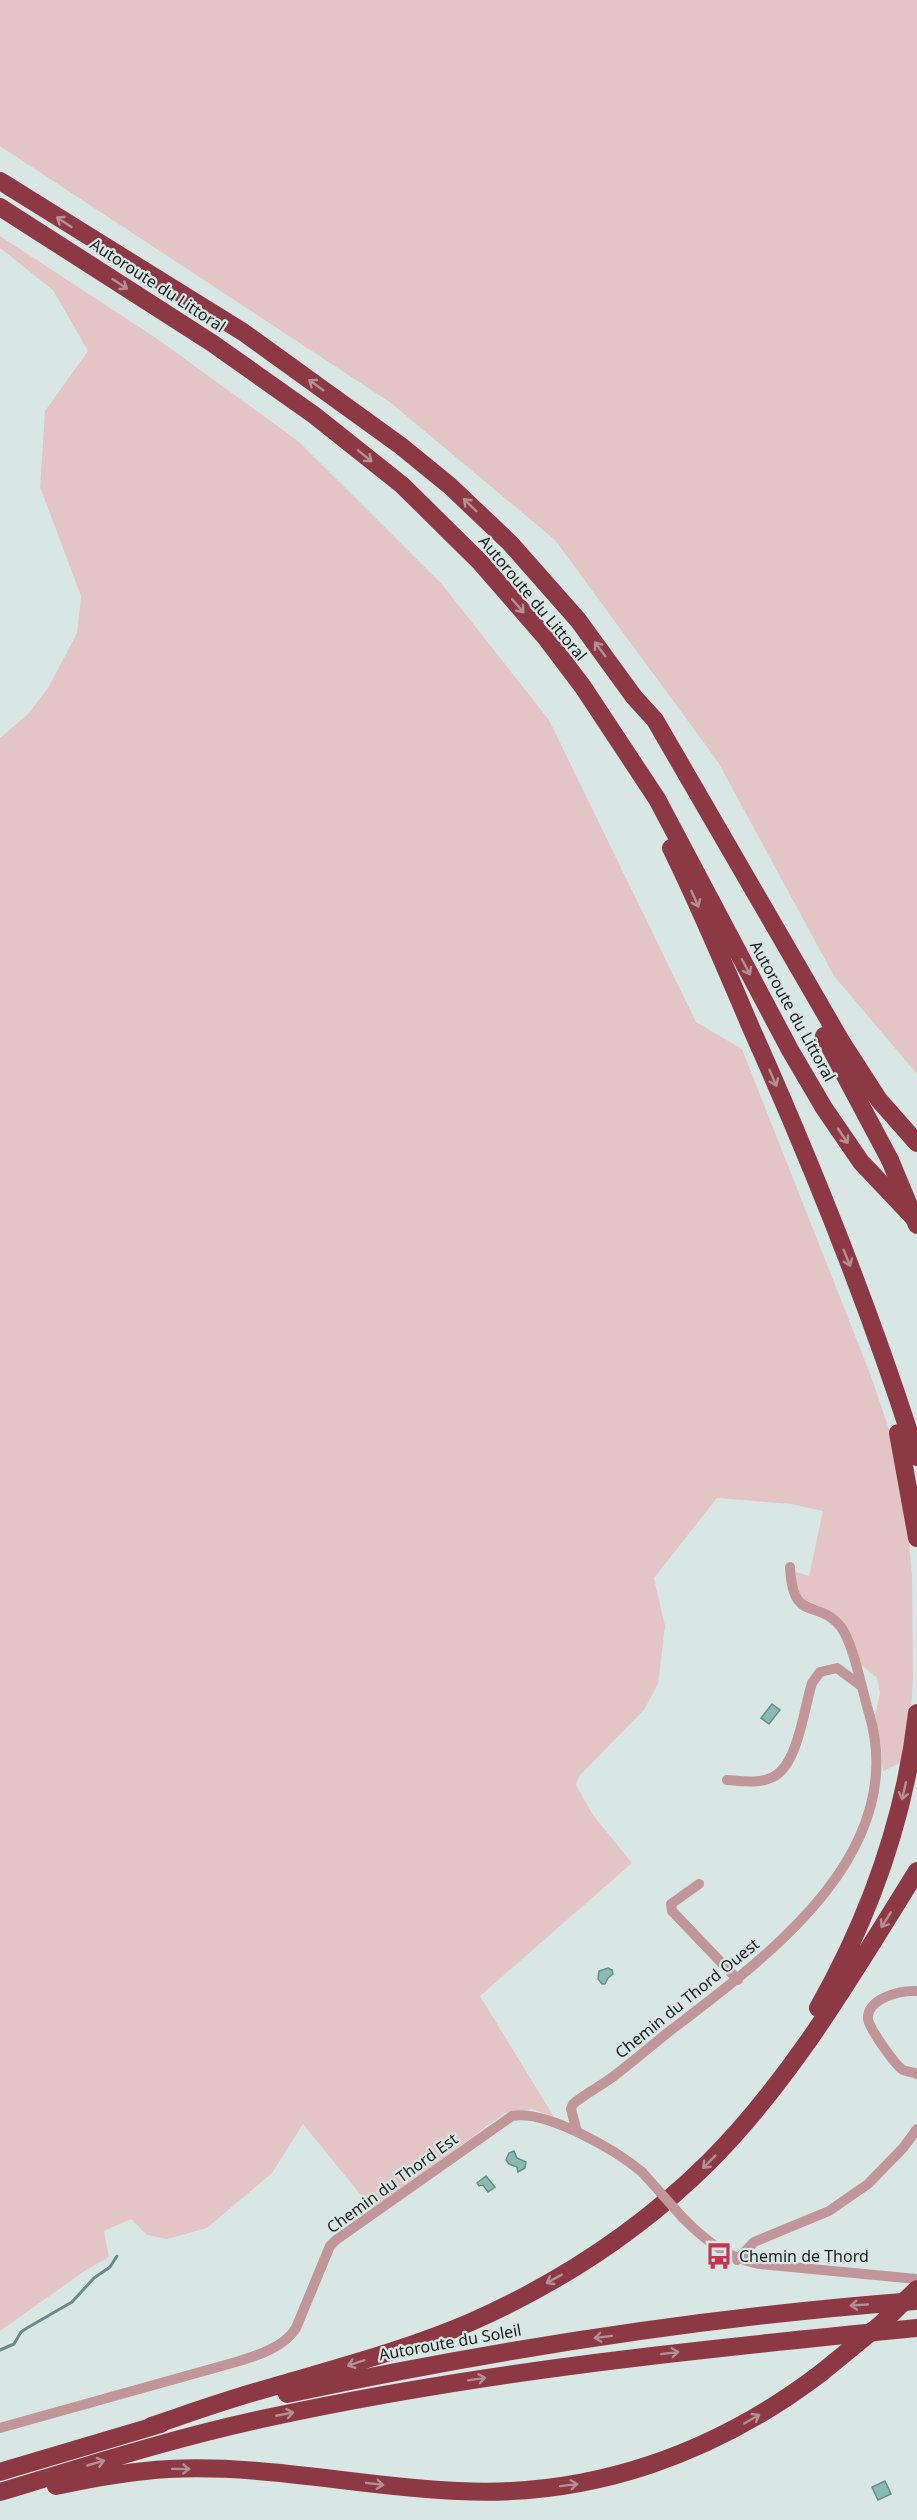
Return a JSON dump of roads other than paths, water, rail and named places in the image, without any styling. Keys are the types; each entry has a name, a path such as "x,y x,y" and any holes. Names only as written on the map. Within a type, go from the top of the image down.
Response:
{"highway":[{"name":"Autoroute du Littoral","path":"0,181 243,332 401,446 450,486 510,543 578,620 634,697 661,729 840,1041 879,1100 917,1143"},
{"name":"Autoroute du Littoral","path":"0,207 212,343 314,415 402,485 480,562 546,638 583,687 657,799 676,832 790,1050 824,1108 861,1162 917,1223"},
{"path":"634,697 647,727 712,835 849,1080 890,1160 917,1223"},
{"path":"636,770 773,1078 863,1300 917,1457"},
{"path":"863,1300 903,1455 917,1538"},
{"path":"732,2138 808,2025 842,1965 872,1898 895,1830 910,1761 917,1713"},
{"path":"151,2426 418,2342 470,2322 512,2302 595,2255 677,2193 732,2138 778,2083 818,2026 917,1871"},
{"path":"0,2502 72,2482 128,2472 170,2469 291,2474 459,2491 532,2490 580,2484 625,2473 684,2453 756,2417 821,2373 881,2324 917,2289"},
{"name":"Autoroute du Soleil","path":"0,2472 151,2426 357,2379 552,2344 839,2307 917,2300"},
{"path":"0,2492 163,2444 270,2417 409,2390 575,2364 917,2328"}],"street":[{"name":"Chemin du Thord Ouest","path":"577,2132 573,2104 613,2077 738,1980 786,1935 817,1902 853,1853 864,1830 872,1803 877,1765 873,1732 854,1659 841,1628 830,1618 799,1602 794,1595 790,1568"},
{"path":"727,1780 772,1778 787,1765 812,1683 820,1672 837,1668 860,1685"},
{"path":"699,1884 672,1904 672,1911 738,1980"},
{"path":"917,1991 899,1992 885,1998 871,2008 868,2020 873,2031 899,2066 917,2073"},
{"name":"Chemin du Thord Est","path":"0,2428 259,2355 293,2333 330,2246 336,2240 512,2116 525,2115 577,2132 621,2155 642,2172 683,2218 710,2243 738,2260"},
{"path":"738,2260 754,2242 829,2211 868,2184 903,2148 917,2129"},
{"path":"738,2260 917,2279"}],"waterway":[{"path":"0,2350 14,2344 21,2332 72,2302 94,2278 110,2267 117,2256"}],"place":[{"name":"Chemin de Thord","path":"719,2256"}]}
